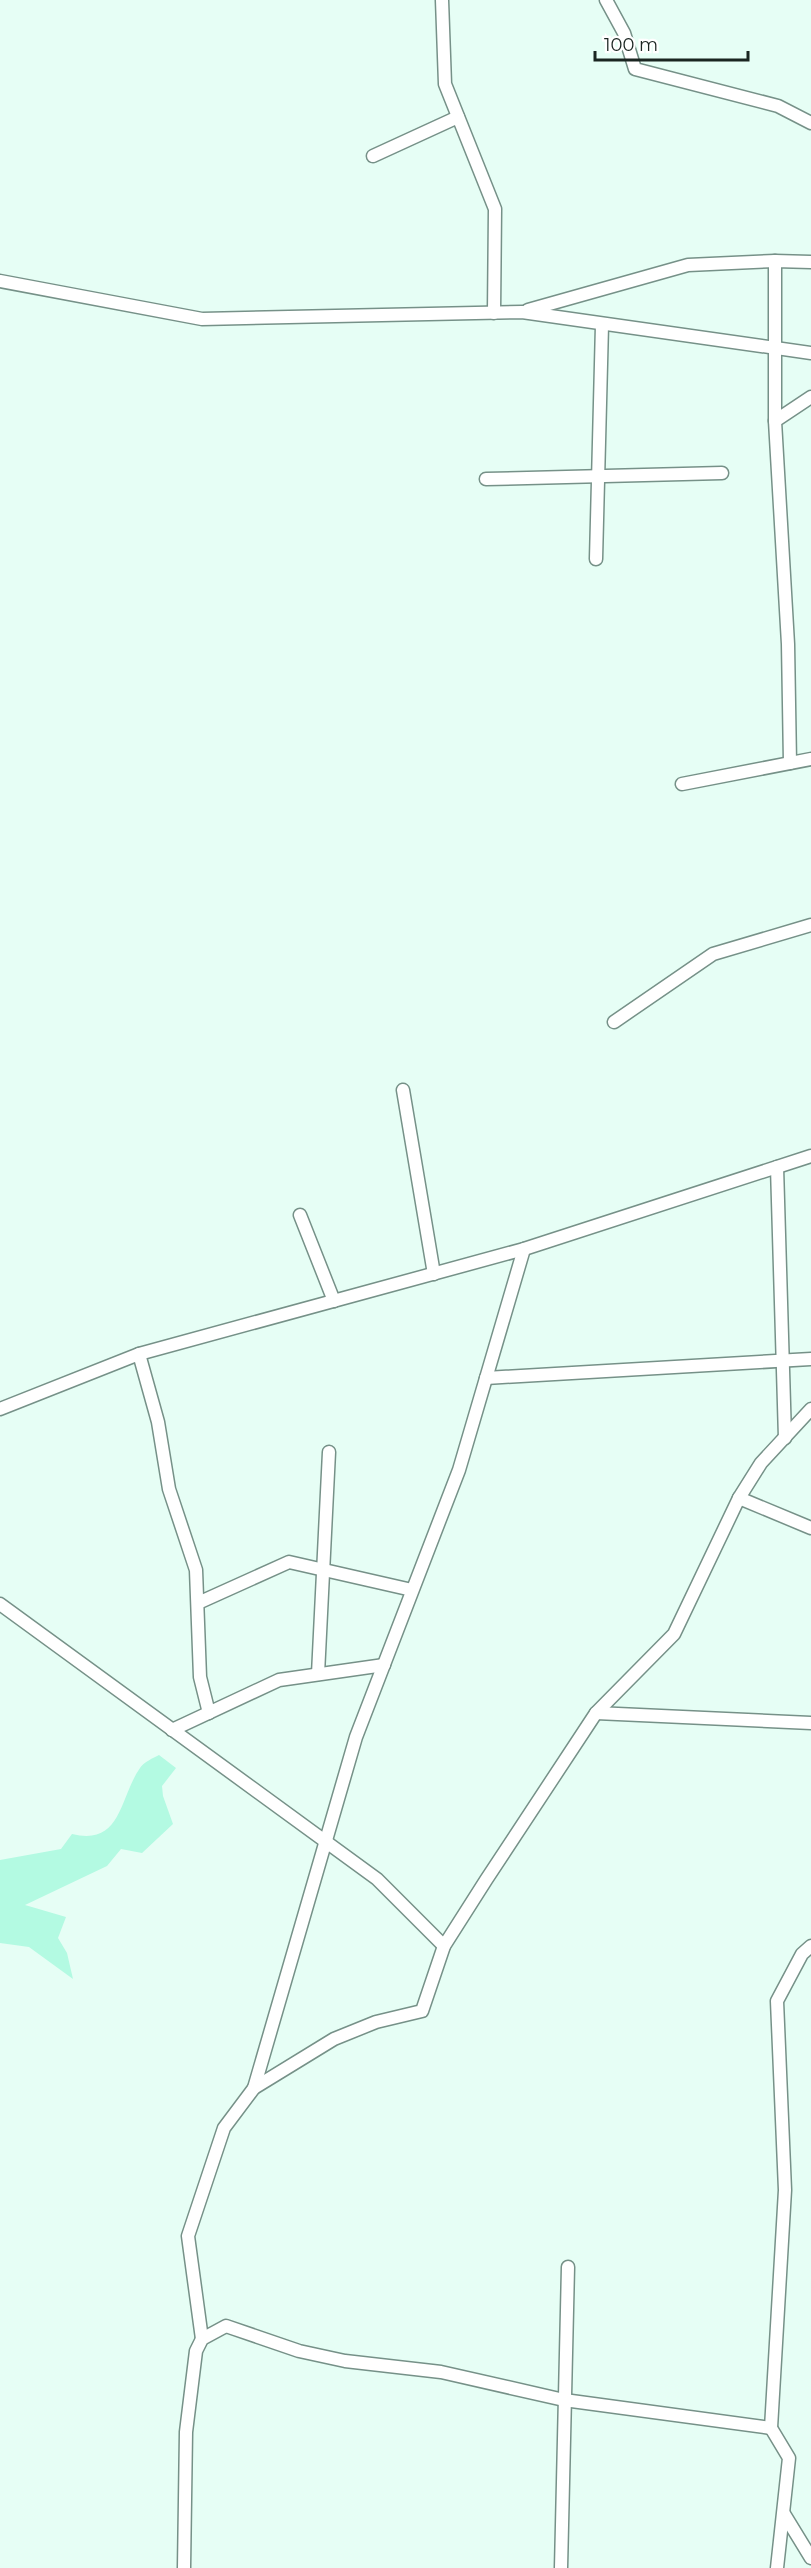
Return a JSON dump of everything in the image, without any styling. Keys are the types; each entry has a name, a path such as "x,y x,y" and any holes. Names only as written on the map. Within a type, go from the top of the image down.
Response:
{"street":[{"path":"442,0 445,84 495,209 494,313"},
{"path":"606,0 624,33 635,69 778,106 811,123"},
{"path":"373,156 458,117"},
{"path":"522,312 688,265 775,261 811,262"},
{"path":"775,261 775,421 788,644 790,763"},
{"path":"0,281 202,319 522,312 811,353"},
{"path":"596,559 602,325"},
{"path":"775,421 811,397"},
{"path":"486,479 722,473"},
{"path":"682,784 811,759"},
{"path":"614,1022 713,954 811,925"},
{"path":"403,1090 434,1274"},
{"path":"0,1409 139,1354 525,1249 811,1156"},
{"path":"777,1167 785,1438"},
{"path":"300,1215 334,1301"},
{"path":"184,2568 189,2391 196,2351 202,2339 188,2236 224,2128 254,2088 356,1737 459,1470 525,1249"},
{"path":"139,1354 158,1422 169,1489 196,1570 200,1677 208,1713"},
{"path":"486,1378 811,1359"},
{"path":"254,2088 333,2039 376,2022 422,2011 444,1946 596,1713 674,1634 739,1498 761,1464 811,1409"},
{"path":"318,1674 325,1570 329,1452"},
{"path":"739,1498 811,1528"},
{"path":"198,1603 289,1562 412,1590"},
{"path":"0,1604 377,1879 444,1946"},
{"path":"172,1730 279,1680 384,1665"},
{"path":"596,1713 811,1723"},
{"path":"777,2568 789,2458 771,2428 785,2190 777,2001 802,1954 811,1946"},
{"path":"561,2568 568,2267"},
{"path":"202,2339 226,2326 299,2351 333,2359 441,2372 564,2400 771,2428"},
{"path":"784,2514 811,2558"}],"green space":[{"path":"159,1755 176,1768 162,1786 163,1796 173,1824 142,1853 121,1849 107,1866 25,1905 66,1917 58,1938 67,1953 73,1979 29,1947 0,1943 0,1860 61,1849 72,1834 88,1836 101,1833 117,1817 140,1768"}]}
